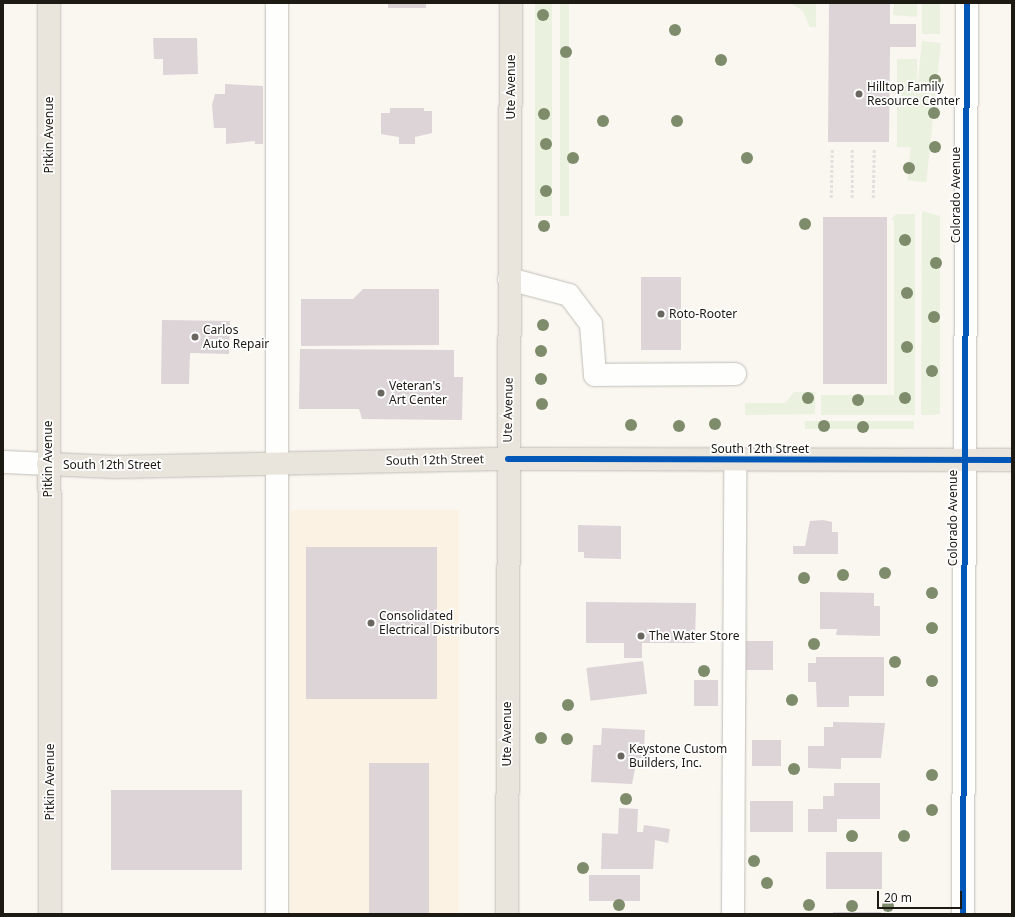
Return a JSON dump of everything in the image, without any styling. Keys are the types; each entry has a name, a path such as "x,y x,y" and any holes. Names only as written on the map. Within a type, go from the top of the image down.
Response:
{"main road":[{"name":"Pitkin Avenue","path":"50,3 48,464 50,914"},
{"name":"Ute Avenue","path":"507,914 511,3"},
{"name":"South 12th Street","path":"48,464 115,467 277,461 508,459 1012,460"}],"street":[{"path":"277,3 277,914"},
{"name":"Colorado Avenue","path":"963,914 967,3"},
{"path":"509,279 570,295 591,324 594,375 735,374"},
{"path":"733,914 735,460"},
{"name":"South 12th Street","path":"3,462 48,464"}],"path":[{"path":"831,198 832,148"},
{"path":"852,148 852,198"},
{"path":"873,198 874,149"}],"shaded area":[{"path":"291,510 459,510 459,914 291,914"}],"green space":[{"path":"535,3 552,3 552,216 535,216"},
{"path":"560,3 569,3 569,216 560,216"},
{"path":"754,3 816,3 816,27 810,27 803,11 792,4"},
{"path":"894,3 917,3 917,17 893,15"},
{"path":"922,3 940,3 940,34 922,34"},
{"path":"922,41 941,43 926,182 907,180"},
{"path":"897,59 917,59 917,147 897,147"},
{"path":"922,211 940,216 940,414 932,415 921,415"},
{"path":"896,214 915,214 915,415 821,415 821,395 894,395 894,220 891,220"},
{"path":"794,392 815,392 815,414 745,415 745,403 785,403"},
{"path":"805,421 914,421 914,429 805,429"}],"building":[{"path":"388,3 426,3 426,8 388,8"},
{"name":"Hilltop Family Resource Center","path":"829,3 890,3 890,24 916,24 916,47 890,47 889,142 828,142"},
{"path":"153,38 197,38 198,74 163,75 163,59 154,59"},
{"path":"225,84 263,86 263,144 255,144 255,141 226,144 226,128 214,128 212,105 215,94 225,94"},
{"path":"390,108 424,108 424,111 432,111 432,133 415,137 415,144 399,144 399,137 381,134 381,113 390,113"},
{"path":"823,217 887,217 887,384 823,384"},
{"name":"Roto-Rooter","path":"641,277 681,277 681,350 641,350"},
{"path":"363,289 439,289 439,345 301,346 301,299 353,299"},
{"name":"Carlos Auto Repair","path":"162,320 230,321 229,354 190,353 189,384 161,384"},
{"name":"Veteran's Art Center","path":"300,349 454,350 454,377 463,377 462,420 362,419 359,409 299,409"},
{"path":"823,520 832,522 832,532 838,532 838,554 793,554 793,546 805,546 810,521"},
{"path":"578,525 621,526 621,559 584,558 584,552 578,552"},
{"name":"Consolidated Electrical Distributors","path":"306,547 437,547 437,699 306,699"},
{"path":"820,592 874,593 874,606 880,606 880,636 836,635 837,629 820,629"},
{"name":"The Water Store","path":"586,602 696,603 695,643 642,643 642,658 624,658 624,643 586,643"},
{"path":"746,641 773,641 773,670 746,670"},
{"path":"816,657 884,657 884,696 849,696 849,707 817,707 816,682 808,682 808,663 816,663"},
{"path":"643,661 647,694 590,701 586,668"},
{"path":"694,680 718,680 718,706 694,706"},
{"path":"833,722 885,723 881,758 841,758 841,769 808,768 808,746 824,746 824,727 833,727"},
{"name":"Keystone Custom Builders, Inc.","path":"602,728 645,730 644,748 651,748 650,765 636,764 632,784 591,782 593,745 601,745"},
{"path":"752,740 781,740 781,766 752,766"},
{"path":"369,763 429,763 429,914 369,914"},
{"path":"834,783 880,783 880,819 837,819 837,832 808,832 808,809 823,809 823,796 834,796"},
{"path":"111,790 242,790 242,870 111,870"},
{"path":"750,801 793,801 793,832 750,832"},
{"path":"619,808 638,809 637,832 643,832 644,825 670,829 668,843 655,840 653,869 601,869 602,833 618,834"},
{"path":"826,852 882,852 882,889 826,889"},
{"path":"589,875 640,875 640,901 589,901"},
{"path":"833,912 881,912 881,914 833,914"}],"cycle path":[{"path":"963,914 967,3"},
{"path":"508,459 1012,460"}],"place":[{"name":"Hilltop Family Resource Center","path":"859,94"},
{"name":"Roto-Rooter","path":"661,314"},
{"name":"Carlos Auto Repair","path":"195,337"},
{"name":"Veteran's Art Center","path":"381,393"},
{"name":"Consolidated Electrical Distributors","path":"371,623"},
{"name":"The Water Store","path":"641,636"},
{"name":"Keystone Custom Builders, Inc.","path":"621,756"}]}
